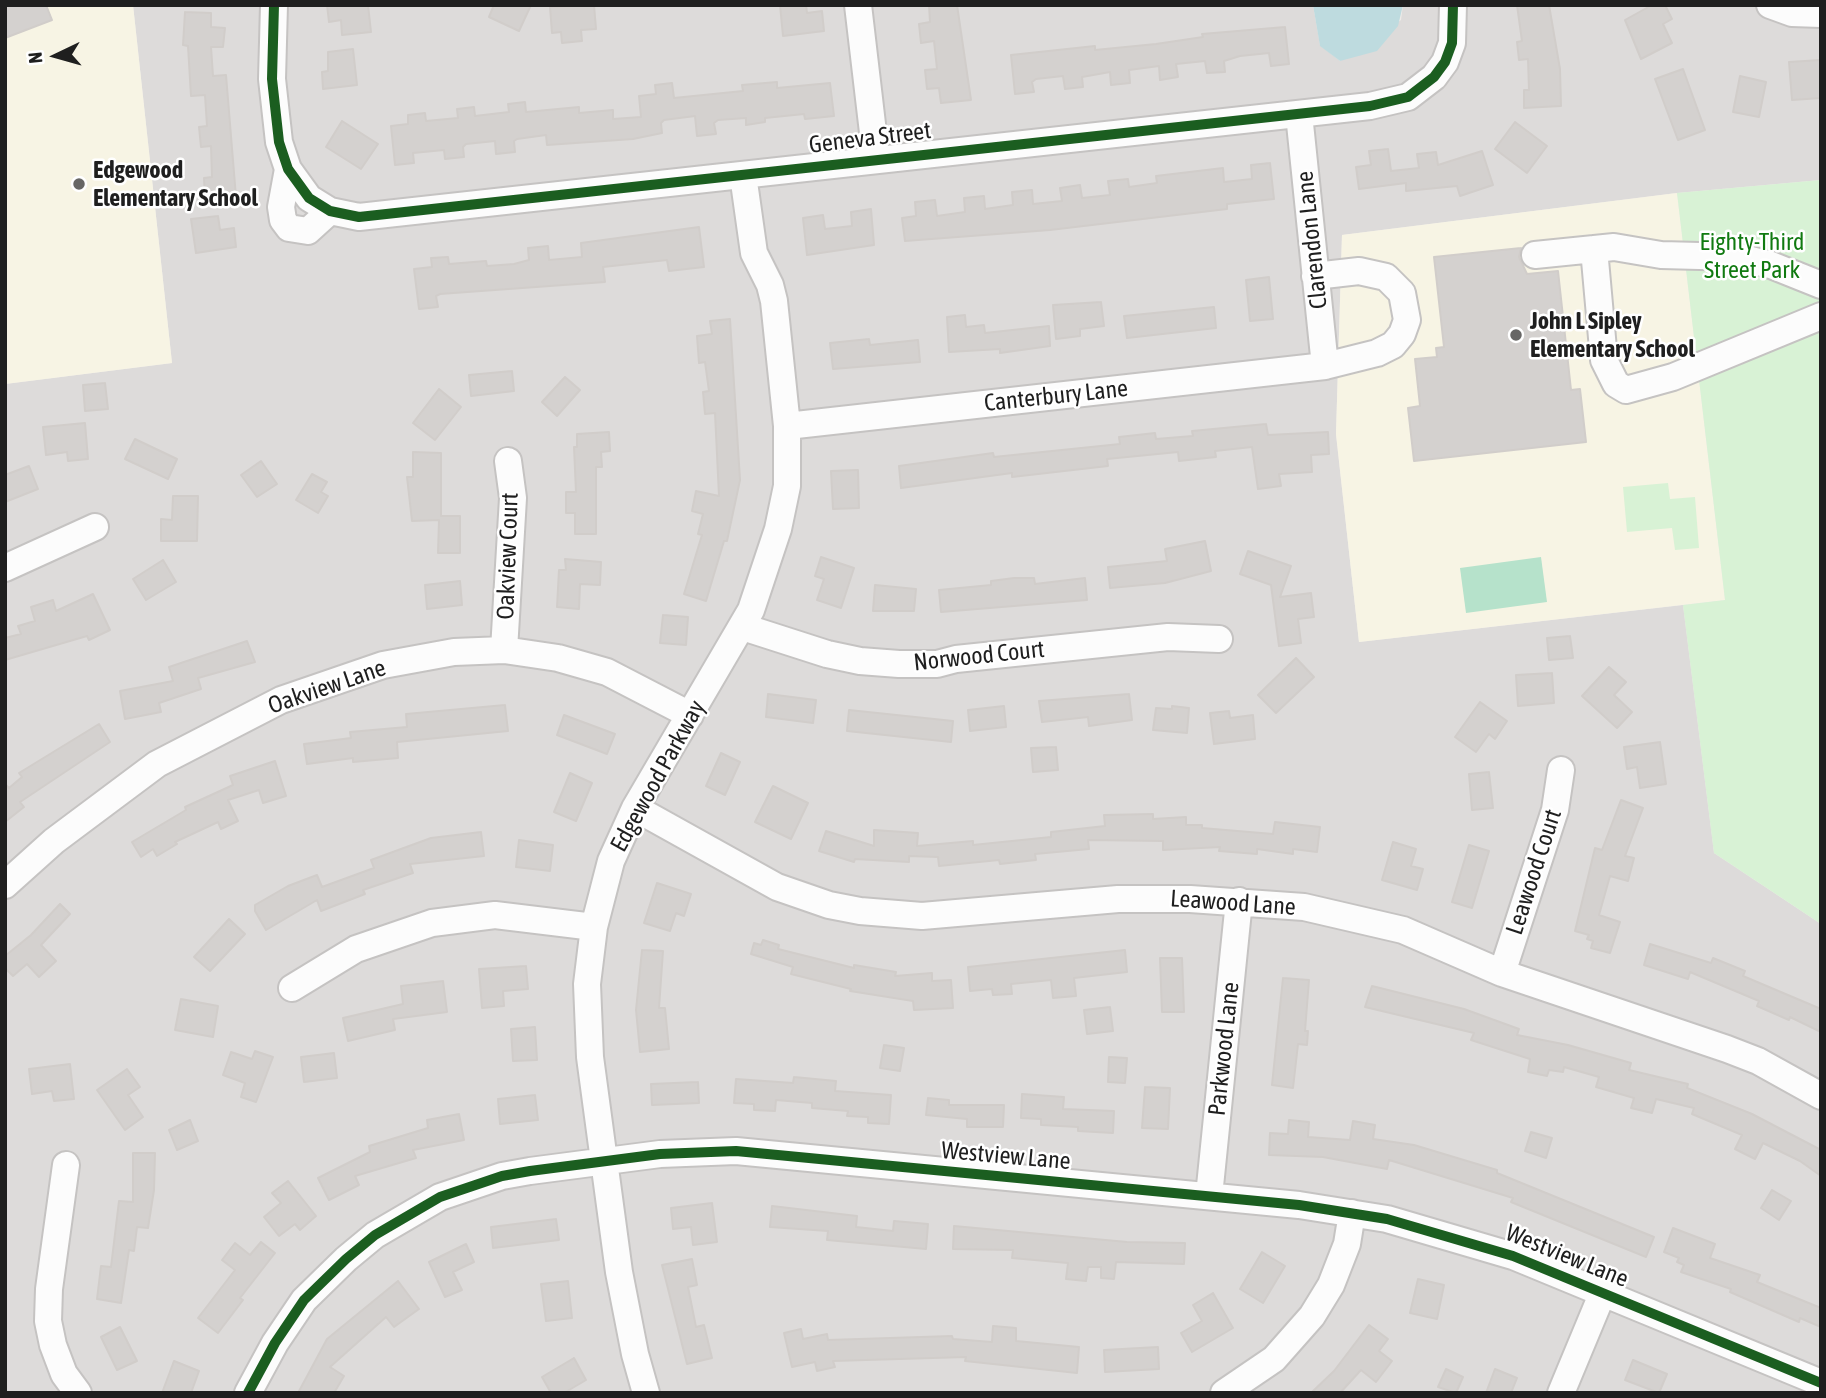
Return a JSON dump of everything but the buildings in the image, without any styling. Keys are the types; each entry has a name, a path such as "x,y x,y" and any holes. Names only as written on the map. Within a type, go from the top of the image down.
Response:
{"street":[{"path":"274,5 272,79 279,142 288,169 319,204 308,231 289,228 283,220 281,207 288,169"},
{"path":"858,5 876,158"},
{"name":"Geneva Street","path":"319,204 344,216 376,216 876,158 1370,106 1408,97 1434,77 1445,62 1452,43 1453,5"},
{"path":"1770,5 1792,13 1821,14"},
{"name":"Clarendon Lane","path":"1299,114 1325,366"},
{"name":"Edgewood Parkway","path":"646,1393 624,1308 586,1005 594,927 611,861 635,808 743,627 759,591 778,529 787,486 786,426 774,301 770,285 754,253 743,175"},
{"path":"1535,255 1614,247 1644,253 1738,257 1771,265 1821,285"},
{"path":"1594,249 1604,360 1616,384 1626,390 1674,377 1821,316"},
{"name":"Canterbury Lane","path":"786,426 1325,366 1377,353 1392,345 1402,334 1407,320 1406,305 1395,284 1375,272 1315,276"},
{"name":"Oakview Court","path":"504,650 513,498 508,461"},
{"path":"5,568 95,527"},
{"name":"Norwood Court","path":"743,627 827,654 860,661 899,664 937,664 956,659 1168,637 1219,639"},
{"name":"Oakview Lane","path":"5,885 107,799 157,764 241,718 324,684 383,665 454,652 504,650 558,658 607,672 690,715"},
{"name":"Leawood Court","path":"1502,973 1555,810 1561,770"},
{"name":"Leawood Lane","path":"635,808 777,887 829,905 860,911 922,916 1118,899 1239,901 1304,907 1403,930 1502,973 1706,1040 1758,1061 1821,1096"},
{"name":"Parkwood Lane","path":"1209,1196 1239,901"},
{"path":"292,988 356,950 432,923 495,915 594,927"},
{"name":"Westview Lane","path":"248,1393 275,1343 304,1300 346,1259 395,1222 440,1197 502,1177 604,1161 660,1154 736,1151 1209,1196 1352,1213 1455,1236 1603,1292 1821,1383"},
{"path":"66,1166 48,1289 48,1321 53,1345 64,1374 78,1393"},
{"path":"1224,1393 1274,1359 1312,1316 1331,1285 1347,1244 1352,1213"},
{"path":"1561,1393 1603,1292"}],"shaded area":[{"name":"Edgewood Elementary School","path":"5,5 133,5 172,363 5,384"},
{"path":"133,5 1313,5 1320,45 1340,61 1401,20 1403,5 1821,5 1821,180 1677,193 1342,235 1336,434 1359,642 1683,605 1714,853 1821,924 1821,1393 5,1393 5,384 172,363"},
{"name":"John L Sipley Elementary School","path":"1677,193 1725,600 1359,642 1336,434 1342,235"}],"green space":[{"name":"Eighty-Third Street Park","path":"1821,180 1821,924 1714,853 1683,605 1725,600 1677,193"},
{"path":"1668,483 1670,499 1695,497 1699,548 1675,550 1672,528 1627,532 1623,487"},
{"path":"1541,557 1547,602 1466,613 1460,568"}],"water":[{"path":"1313,5 1403,5 1398,26 1377,51 1340,61 1320,46"}],"cycle path":[{"path":"274,5 272,79 279,142 288,169 309,198 330,211 359,217 1370,106 1408,97 1434,77 1445,62 1452,43 1453,5"},
{"path":"248,1393 275,1343 304,1300 375,1235 440,1197 502,1176 530,1171 660,1154 736,1151 1299,1205 1387,1219 1513,1256 1821,1383"}],"place":[{"name":"Edgewood Elementary School","path":"79,184"},
{"name":"John L Sipley Elementary School","path":"1516,335"}]}
